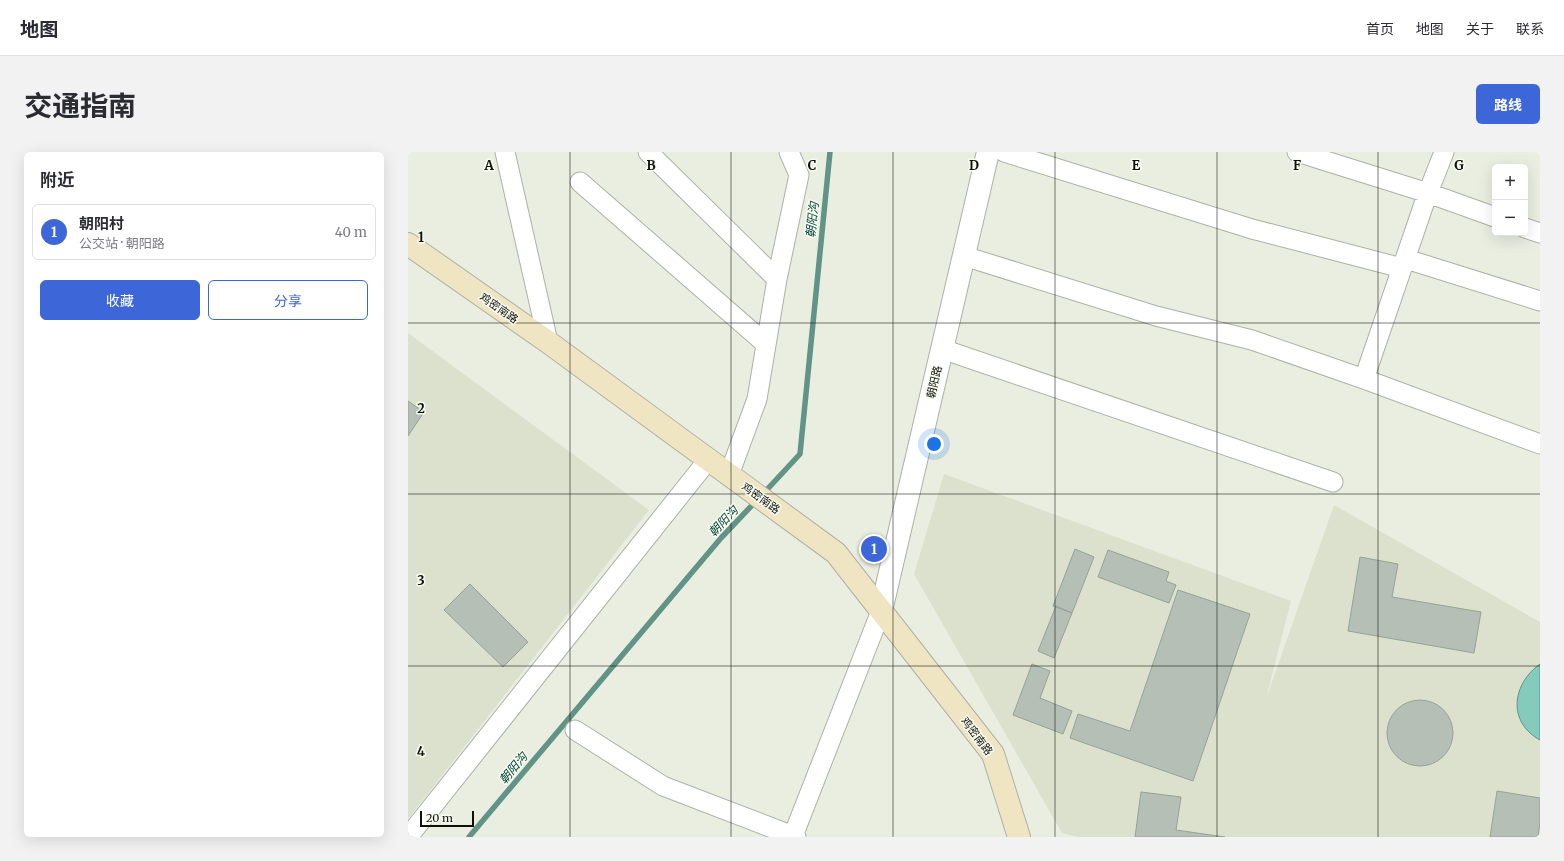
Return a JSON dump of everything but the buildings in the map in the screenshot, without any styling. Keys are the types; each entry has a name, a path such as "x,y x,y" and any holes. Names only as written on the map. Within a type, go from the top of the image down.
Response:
{"main road":[{"name":"鸡密南路","path":"408,244 548,342 836,553 993,754 1019,837"}],"street":[{"path":"505,152 548,342"},
{"path":"648,152 777,279"},
{"path":"729,475 757,398 777,279 799,174 789,152"},
{"name":"朝阳路","path":"881,611 988,152"},
{"path":"1004,152 1252,229 1404,264 1540,301"},
{"path":"1298,152 1428,193 1492,216"},
{"path":"1364,379 1428,193 1444,152"},
{"path":"580,182 766,344"},
{"path":"1528,229 1540,233"},
{"path":"964,256 1156,316 1252,340 1364,379 1540,444"},
{"path":"942,349 1333,482"},
{"path":"408,837 708,460"},
{"path":"575,730 663,786 794,836 881,611"}],"shaded area":[{"path":"408,333 649,510 408,819"},
{"path":"944,474 1291,601 1266,699 1334,505 1540,622 1540,837 1078,837 1062,833 914,574"}],"water":[{"path":"1540,664 1540,740 1529,732 1522,723 1518,713 1517,703 1519,692 1524,682 1531,672"}],"waterway":[{"name":"朝阳沟","path":"763,494 800,454 830,152"},
{"name":"朝阳沟","path":"469,837 721,538 757,500"}],"place":[{"name":"朝阳村","path":"874,549"}]}
